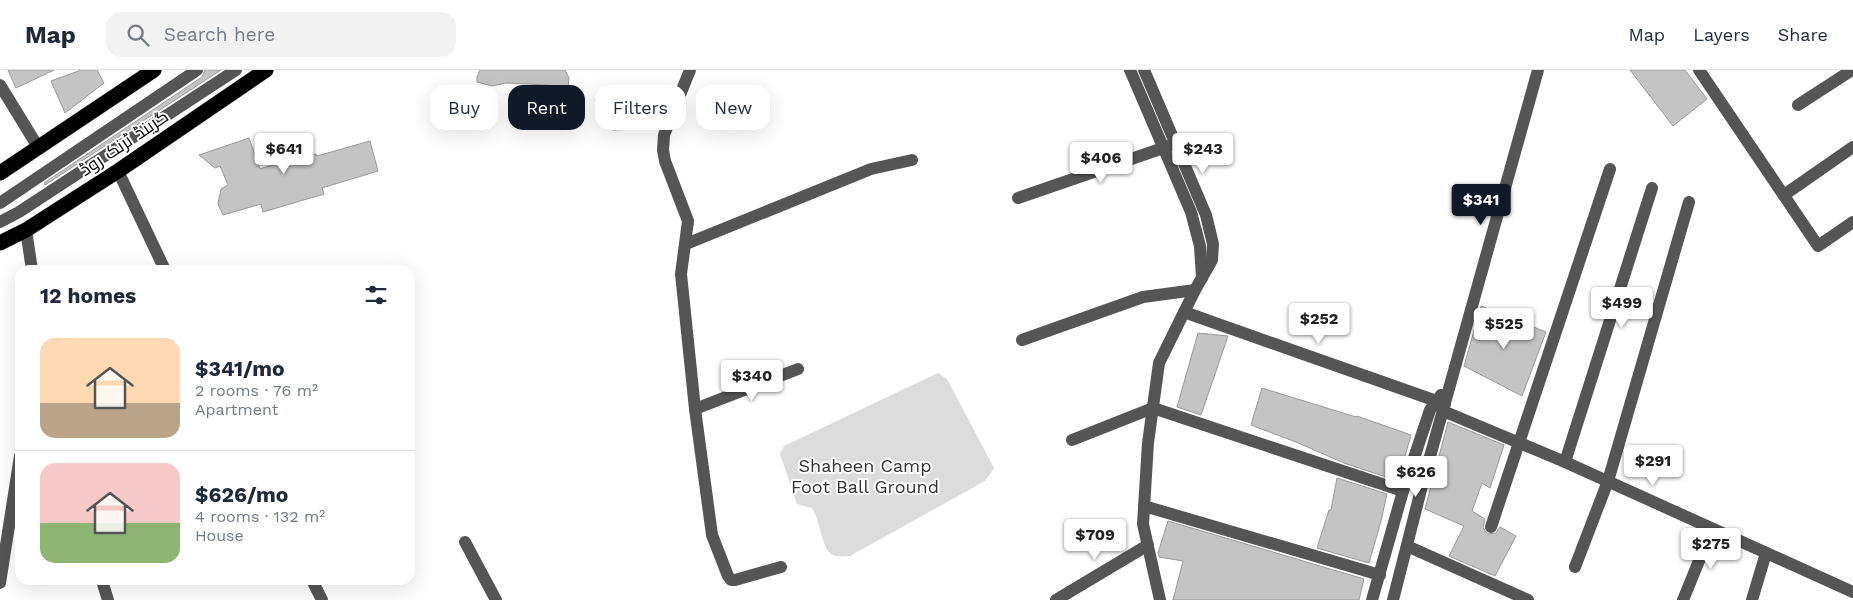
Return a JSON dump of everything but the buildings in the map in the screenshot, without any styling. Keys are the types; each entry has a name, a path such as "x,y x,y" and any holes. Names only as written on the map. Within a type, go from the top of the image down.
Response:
{"highway":[{"path":"0,172 154,70"},
{"name":"گرینڈ ٹرنک روڈ","path":"0,243 26,230 118,171 266,70"}],"street":[{"path":"0,203 197,70"},
{"path":"0,222 19,212 236,70"},
{"path":"690,70 664,135 663,150 665,162 688,221 681,274 695,410 712,535 731,580 781,567"},
{"path":"1130,70 1206,215 1213,244 1212,260 1159,363 1148,443 1143,524 1160,600"},
{"path":"1144,70 1169,146"},
{"path":"1393,600 1441,405 1449,388 1538,70"},
{"path":"1699,70 1818,246 1853,222"},
{"path":"1798,105 1852,70"},
{"path":"0,85 38,147"},
{"path":"1018,198 1169,146"},
{"path":"1784,195 1853,147"},
{"path":"686,244 871,169 912,160"},
{"path":"1491,527 1610,169"},
{"path":"118,171 163,265"},
{"path":"1565,462 1652,188"},
{"path":"1575,568 1608,481 1689,202"},
{"path":"26,230 31,265"},
{"path":"1022,340 1144,297 1198,285"},
{"path":"1184,312 1441,405 1853,592"},
{"path":"695,410 798,369"},
{"path":"1372,600 1403,491 1430,410 1441,405"},
{"path":"1072,440 1153,408 1403,491"},
{"path":"0,583 15,488"},
{"path":"1144,506 1380,575"},
{"path":"1683,600 1712,529"},
{"path":"465,542 496,600"},
{"path":"1056,600 1148,545"},
{"path":"1406,546 1528,600"},
{"path":"1752,600 1766,553"},
{"path":"103,585 108,600"},
{"path":"314,585 322,600"}],"green space":[{"name":"Shaheen Camp Foot Ball Ground","path":"938,373 947,379 994,468 985,481 850,556 832,555 827,549 812,508 797,504 780,454 784,446"}]}
